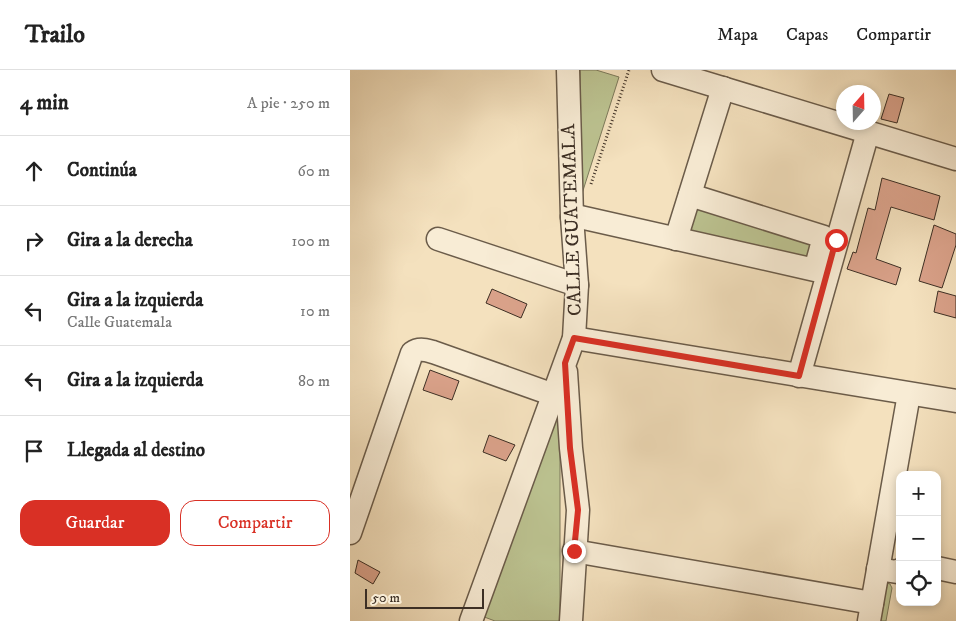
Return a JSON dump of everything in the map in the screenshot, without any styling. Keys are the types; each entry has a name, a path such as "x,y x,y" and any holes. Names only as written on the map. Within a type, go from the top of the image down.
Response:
{"street":[{"name":"CALLE GUATEMALA","path":"471,621 517,490 574,338 576,285 568,70"},
{"path":"663,70 956,159"},
{"path":"676,240 723,88"},
{"path":"799,376 868,132"},
{"path":"572,217 580,217 815,270 824,237 690,195"},
{"path":"438,239 576,285"},
{"path":"574,338 956,401"},
{"path":"350,533 412,353 416,350 423,349 554,395"},
{"path":"565,363 570,448 578,510 571,621"},
{"path":"574,551 870,612 889,570 909,394"},
{"path":"941,569 956,572"}],"path":[{"path":"589,190 629,70"}],"green space":[{"path":"580,70 596,70 619,77 580,200"},
{"path":"702,207 817,243 812,264 687,232 693,213"},
{"path":"560,396 560,621 495,621 479,615"},
{"path":"885,582 890,584 892,588 886,621 875,621"}],"building":[{"path":"889,94 904,98 897,123 881,119"},
{"path":"882,178 940,196 934,220 891,207 876,259 901,268 896,285 847,269 853,252 856,253 868,208 875,210"},
{"path":"934,225 956,234 956,245 942,288 919,281"},
{"path":"492,289 527,304 521,318 486,303"},
{"path":"938,291 956,296 956,318 934,312"},
{"path":"430,370 459,381 452,400 423,390"},
{"path":"489,435 515,445 506,461 483,452"},
{"path":"358,560 380,572 373,584 355,573"}],"route":[{"path":"574,551 578,510 570,448 565,363 574,338 799,376 836,240"}]}
